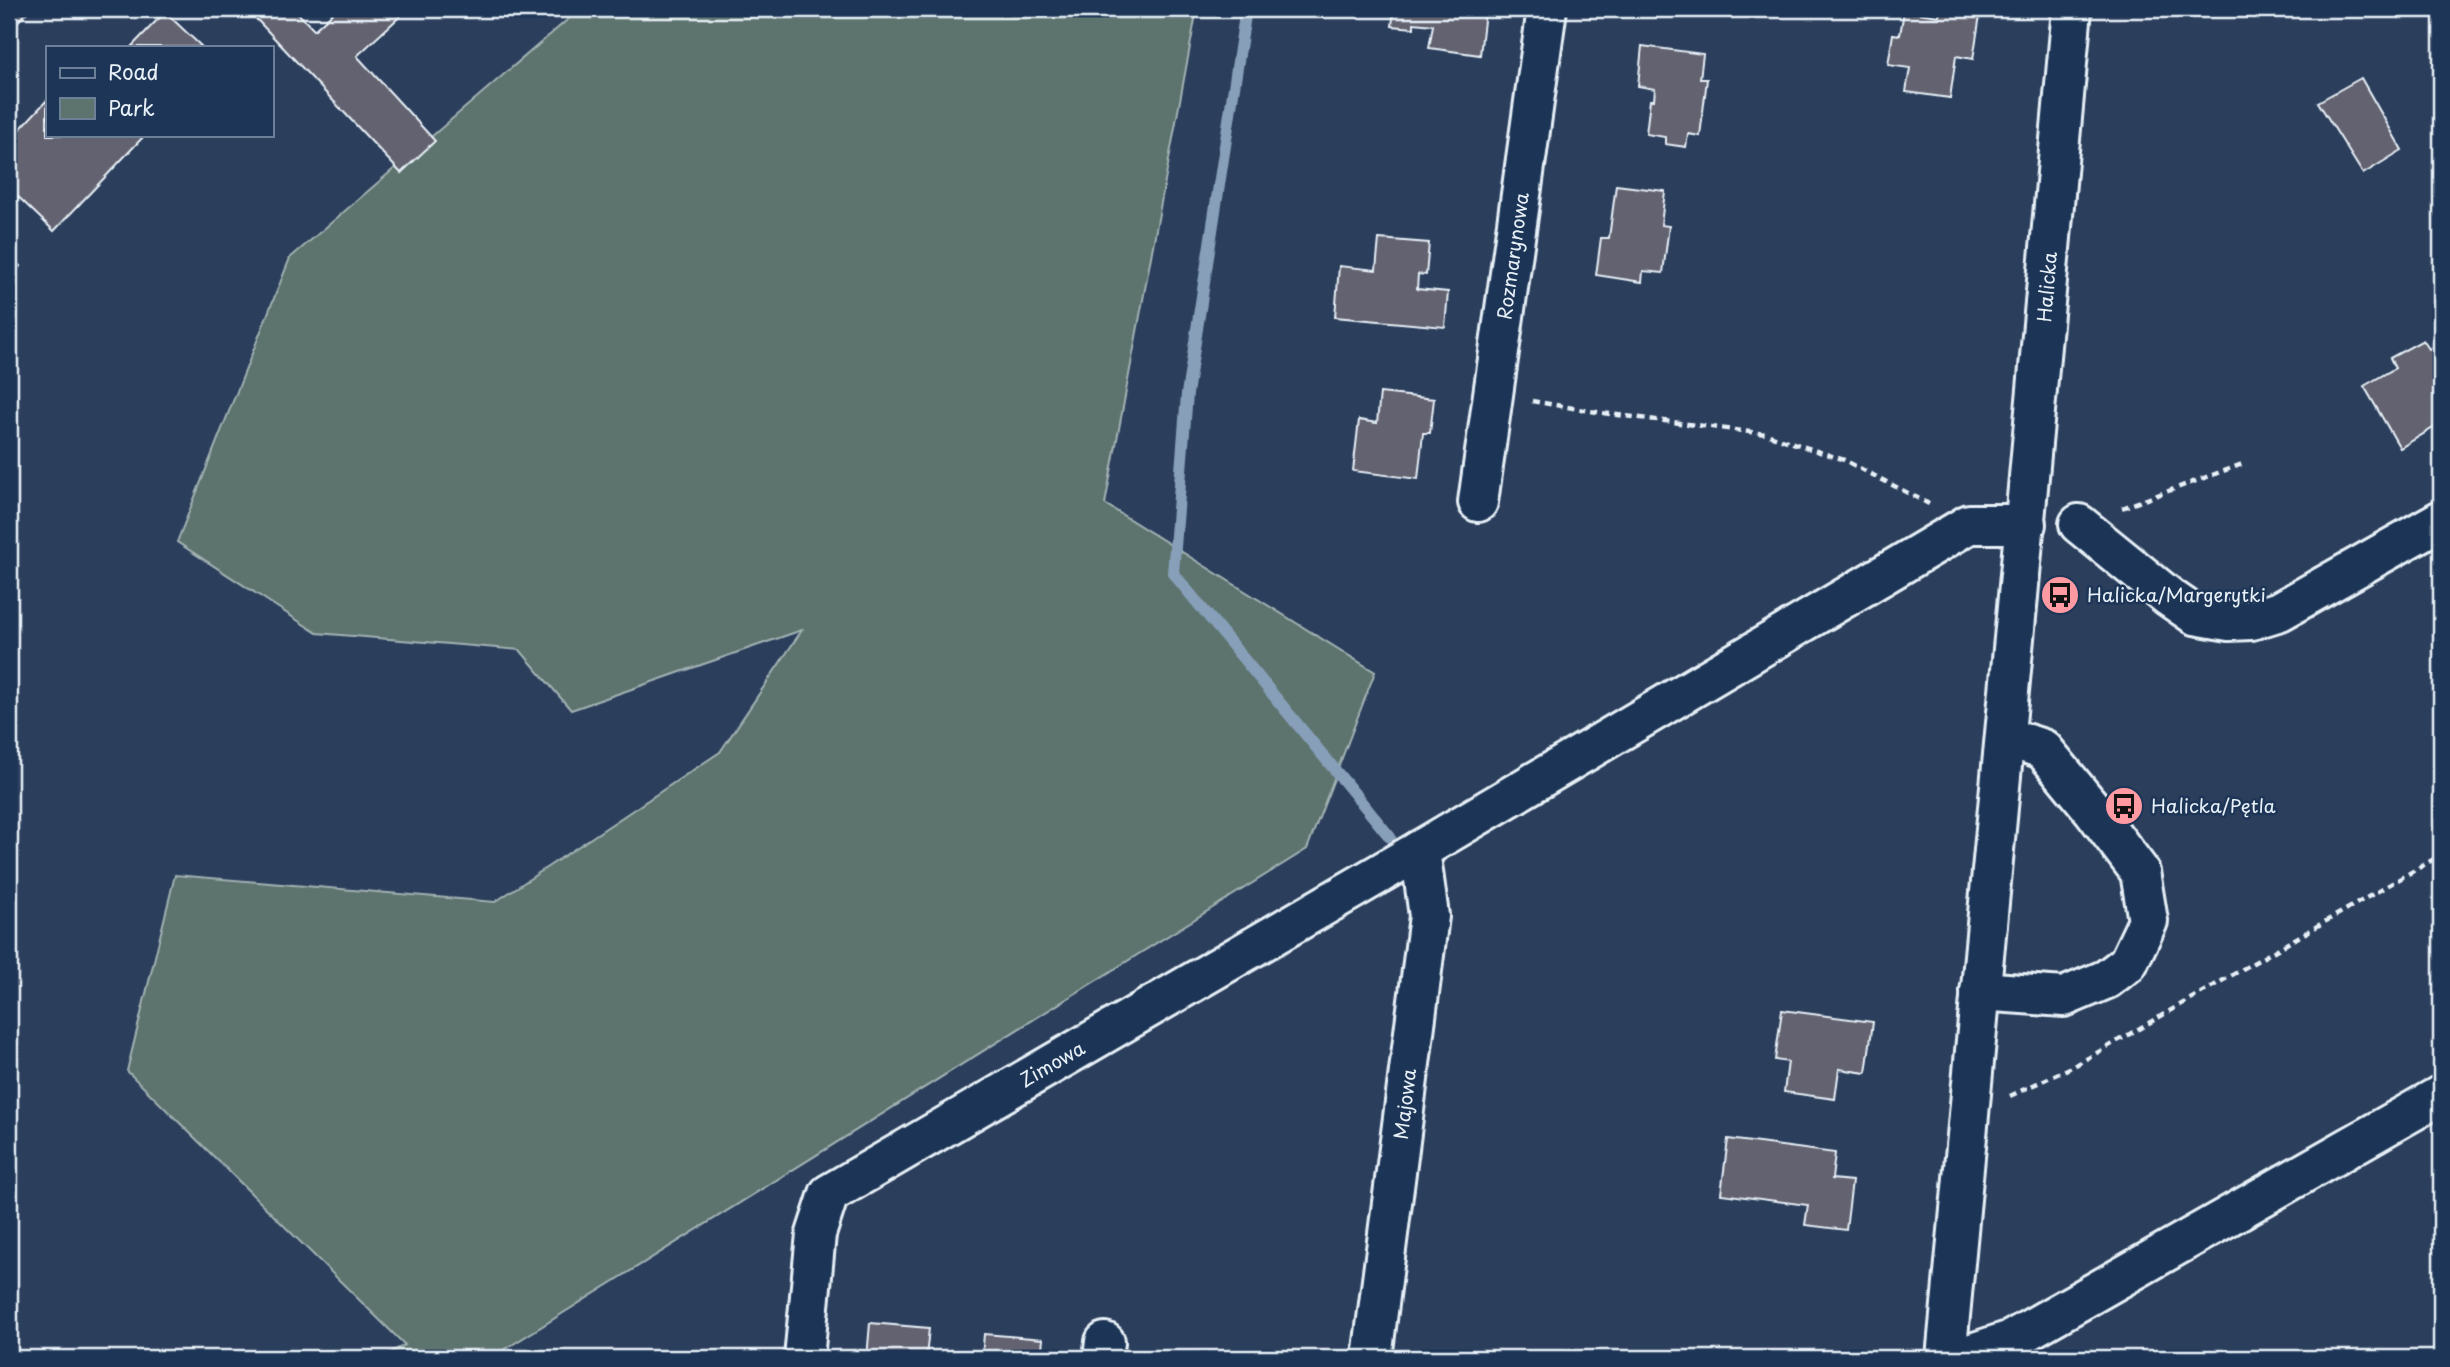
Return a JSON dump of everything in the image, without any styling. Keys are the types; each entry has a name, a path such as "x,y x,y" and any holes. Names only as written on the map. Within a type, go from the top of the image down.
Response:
{"street":[{"name":"Rozmarynowa","path":"1478,502 1548,9"},
{"name":"Halicka","path":"1946,1358 2072,9"},
{"path":"2080,524 2195,615 2228,621 2251,620 2280,611 2441,520"},
{"path":"1969,524 2026,524"},
{"name":"Zimowa","path":"804,1358 816,1234 829,1194 1420,850 1969,524"},
{"path":"1980,991 2064,996 2107,979 2129,963 2148,921 2140,872 2094,811 2043,748 2006,737"},
{"name":"Majowa","path":"1372,1358 1429,916 1420,850"},
{"path":"1957,1358 2011,1340 2441,1095"}],"path":[{"path":"1493,394 1602,413 1766,434 1844,460 1969,524"},
{"path":"2080,524 2245,463"},
{"path":"1969,1108 2001,1100 2074,1066 2441,855"}],"green space":[{"path":"580,9 1197,9 1105,504 1375,672 1307,849 491,1358 380,1358 405,1345 127,1071 175,875 495,902 720,752 802,630 571,710 520,650 317,633 177,542 290,258"}],"building":[{"path":"9,9 30,9 9,31"},
{"path":"247,9 294,9 314,30 337,9 408,9 357,56 435,141 401,173"},
{"path":"1394,9 1465,9 1485,12 1480,55 1429,48 1433,25 1414,23 1414,28 1392,26"},
{"path":"1940,10 1980,15 1973,59 1956,56 1950,98 1906,92 1910,68 1888,65 1893,34 1900,35 1904,11 1939,16"},
{"path":"165,12 201,46 132,46"},
{"path":"1642,46 1703,54 1700,79 1707,79 1700,136 1688,134 1686,147 1665,144 1665,137 1646,134 1650,100 1654,100 1655,89 1638,86"},
{"path":"2361,78 2402,150 2363,174 2318,102"},
{"path":"46,101 46,136 144,136 54,231 9,188 9,141"},
{"path":"1616,185 1665,191 1661,225 1669,226 1663,273 1643,271 1642,282 1596,275 1601,238 1609,238"},
{"path":"1379,239 1429,243 1426,275 1418,274 1417,289 1448,292 1445,327 1335,317 1339,266 1376,270"},
{"path":"9,256 20,266 9,279"},
{"path":"2423,340 2429,349 2441,342 2441,433 2439,434 2435,427 2400,448 2364,386 2395,368 2390,358"},
{"path":"1380,393 1434,399 1430,433 1423,433 1418,479 1353,471 1359,420 1377,423"},
{"path":"1782,1010 1873,1022 1866,1073 1839,1069 1835,1099 1784,1092 1788,1062 1775,1060"},
{"path":"1728,1139 1835,1153 1832,1179 1852,1181 1846,1230 1805,1225 1808,1205 1721,1194"},
{"path":"870,1323 929,1328 926,1358 867,1358"},
{"path":"984,1334 1043,1339 1041,1358 982,1358"}],"waterway":[{"path":"1246,9 1187,394 1173,573 1390,837"}],"place":[{"name":"Halicka/Margerytki","path":"2060,595"},
{"name":"Halicka/Pętla","path":"2124,806"}]}
